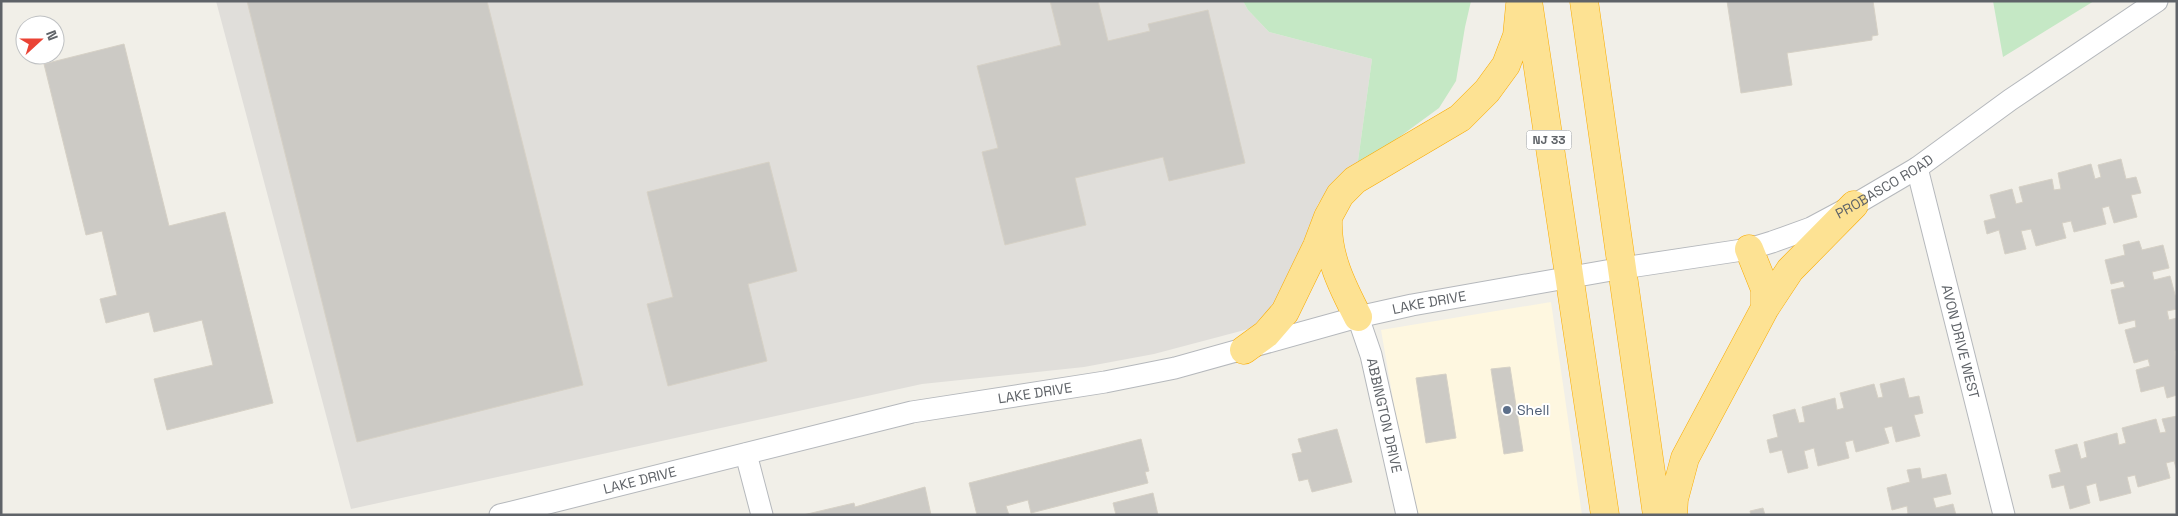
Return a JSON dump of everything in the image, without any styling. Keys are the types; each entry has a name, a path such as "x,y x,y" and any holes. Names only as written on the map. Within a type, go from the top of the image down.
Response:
{"highway":[{"path":"1244,350 1266,334 1285,312 1317,246 1328,216 1340,195 1355,180 1460,118 1487,91 1506,65 1517,36 1520,1"},
{"name":"NJ 33","path":"1528,1 1605,515"},
{"path":"1584,1 1657,515"},
{"path":"1673,515 1674,500 1685,458 1765,308 1790,270 1854,205"},
{"path":"1328,216 1328,238 1336,269 1358,317"},
{"path":"1749,249 1760,272 1764,289 1765,308"}],"street":[{"name":"PROBASCO ROAD","path":"1570,278 1749,249 1810,228 1917,168 2010,100 2157,1"},
{"name":"AVON DRIVE WEST","path":"1917,168 2004,515"},
{"name":"LAKE DRIVE","path":"500,515 912,412 1114,380 1175,368 1358,317 1420,304 1570,278"},
{"name":"ABBINGTON DRIVE","path":"1358,317 1371,355 1407,515"},
{"path":"746,454 762,515"}],"shaded area":[{"path":"216,1 1243,1 1248,10 1269,32 1372,59 1357,168 1338,178 1318,204 1285,291 1256,327 1154,354 1084,367 922,384 351,509"},
{"path":"1551,302 1582,515 1413,515 1381,330"}],"green space":[{"path":"1243,1 1471,1 1456,81 1439,108 1357,168 1372,59 1269,32 1248,10"},
{"path":"1993,1 2094,1 2003,57"}],"building":[{"path":"247,1 487,1 583,385 357,442"},
{"path":"1050,1 1098,1 1108,41 1150,31 1148,24 1208,10 1245,163 1169,181 1163,157 1075,178 1086,225 1005,245 982,152 998,148 977,66 1061,45"},
{"path":"1727,1 1873,1 1878,35 1872,36 1872,40 1787,53 1792,85 1741,93"},
{"path":"124,44 169,226 225,212 273,403 167,430 154,379 213,365 202,320 154,332 149,312 106,323 100,299 117,295 102,231 86,235 44,65 65,65 65,59"},
{"path":"2121,159 2126,179 2136,177 2141,193 2131,195 2137,217 2114,223 2109,206 2102,208 2106,224 2074,232 2071,221 2062,223 2066,238 2036,246 2031,229 2021,231 2026,249 2005,254 1999,230 1987,234 1984,221 1996,218 1990,195 2012,189 2016,204 2023,202 2019,187 2052,179 2054,190 2061,189 2058,173 2091,164 2095,179 2101,177 2098,165"},
{"path":"769,162 797,271 748,284 767,361 668,386 647,304 673,297 647,192"},
{"path":"2139,241 2142,250 2163,245 2169,268 2152,272 2154,280 2170,276 2177,302 2177,309 2167,311 2169,320 2177,318 2177,350 2175,351 2177,395 2167,398 2164,386 2141,392 2136,370 2150,366 2148,359 2134,363 2125,330 2136,327 2135,320 2119,324 2111,290 2125,287 2123,281 2111,284 2105,260 2125,255 2123,245"},
{"name":"Shell","path":"1510,367 1523,451 1504,454 1491,369"},
{"path":"1446,374 1456,438 1426,443 1416,378"},
{"path":"1904,378 1909,398 1919,396 1923,413 1914,415 1920,436 1896,442 1892,426 1884,428 1889,443 1856,452 1853,440 1845,442 1849,458 1818,466 1814,448 1804,451 1808,468 1788,473 1782,450 1770,453 1767,440 1778,437 1773,415 1795,409 1799,423 1805,422 1802,407 1835,398 1837,410 1844,408 1840,393 1874,384 1878,398 1883,397 1880,384"},
{"path":"2177,416 2177,471 2174,461 2166,463 2170,478 2138,487 2135,475 2127,477 2131,493 2100,501 2096,483 2086,486 2090,503 2070,509 2064,485 2052,488 2049,475 2061,472 2055,450 2077,444 2081,459 2087,457 2084,442 2117,433 2119,445 2126,443 2122,428 2156,419 2160,433 2166,432 2162,419"},
{"path":"1337,429 1352,482 1312,492 1308,479 1299,481 1292,454 1302,452 1298,439"},
{"path":"1141,439 1149,471 1145,472 1148,483 1031,513 1028,500 1006,506 1009,515 977,515 969,483"},
{"path":"1920,468 1922,479 1946,474 1951,494 1933,498 1936,508 1953,504 1956,515 1904,515 1908,514 1907,506 1892,510 1887,488 1910,482 1907,470"},
{"path":"925,487 931,515 803,515 854,503 855,507"},
{"path":"1153,493 1158,515 1116,515 1113,503"},
{"path":"1763,508 1765,515 1751,515 1750,511"}],"place":[{"name":"Shell","path":"1507,410"}]}
